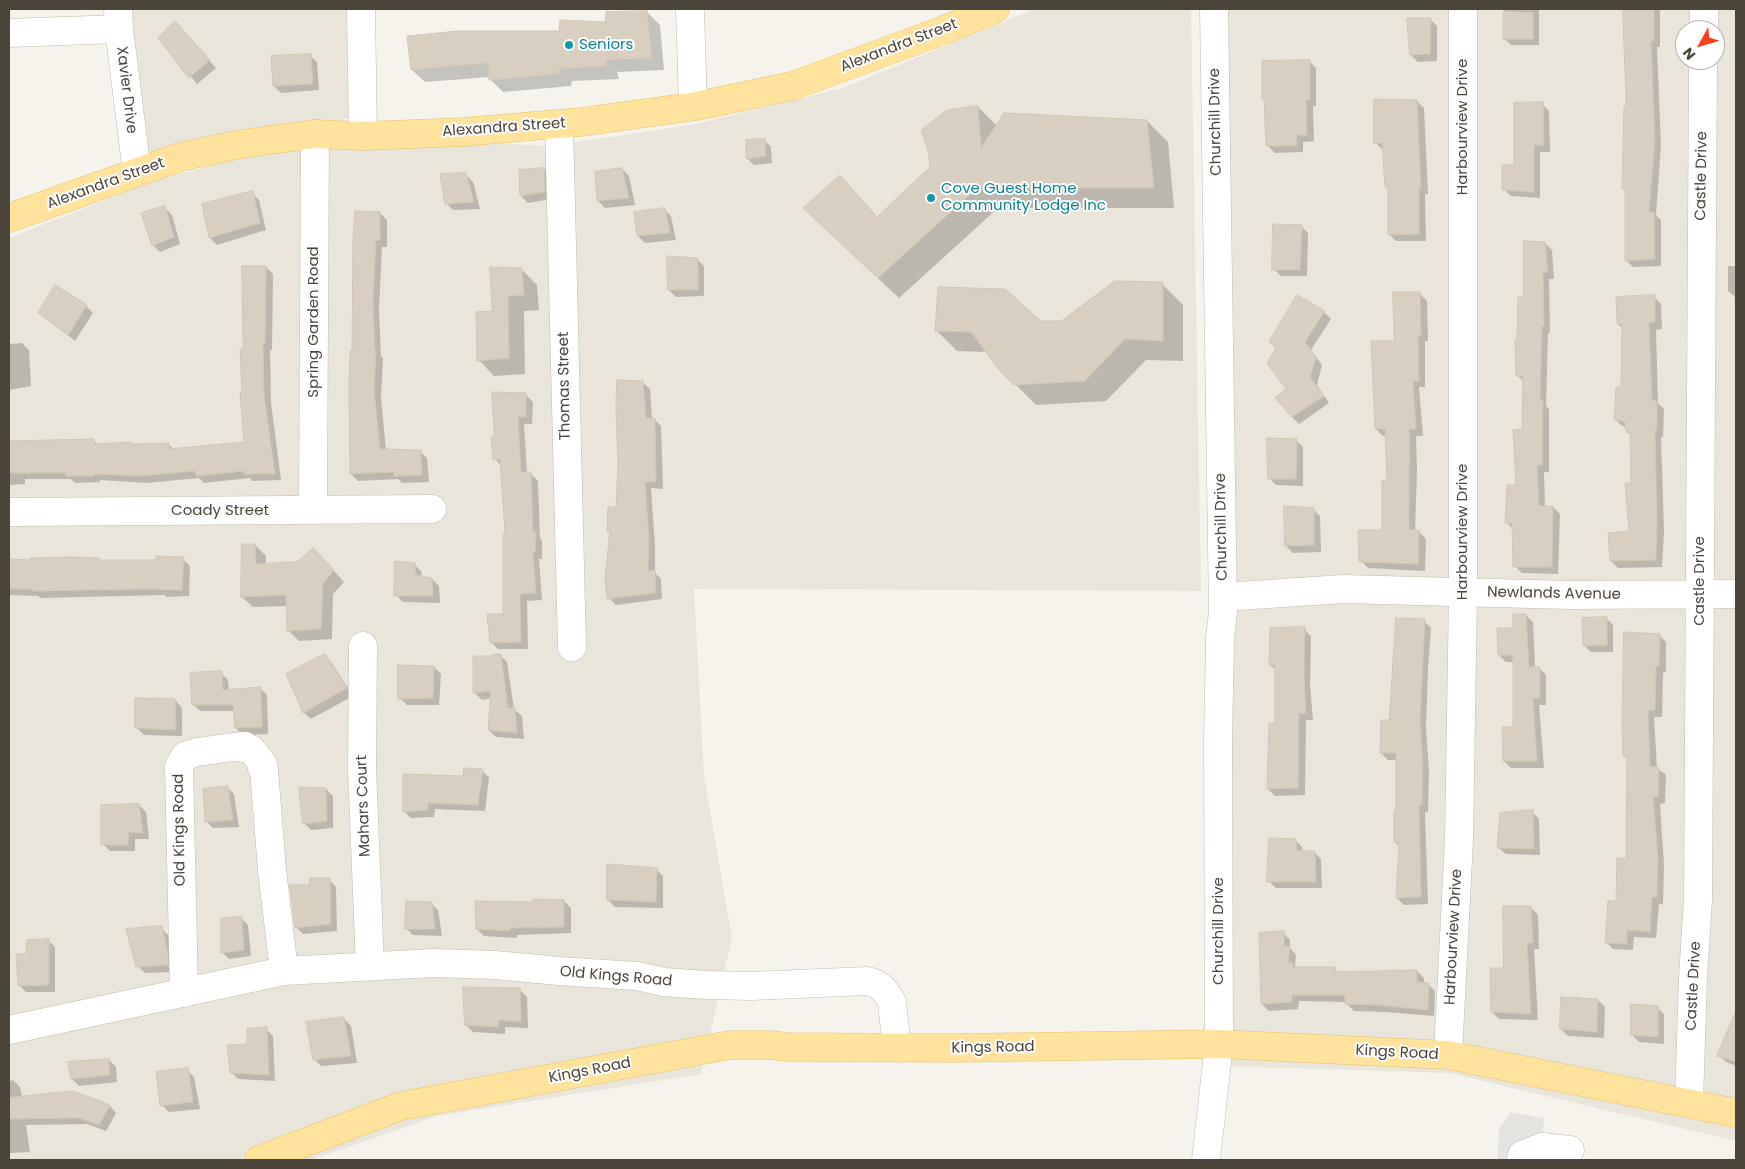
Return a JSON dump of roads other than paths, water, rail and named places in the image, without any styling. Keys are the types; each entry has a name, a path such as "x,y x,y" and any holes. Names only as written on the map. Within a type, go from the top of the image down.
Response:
{"main road":[{"name":"Alexandra Street","path":"9,218 180,157 268,139 315,134 363,136 463,132 559,124 617,118 693,106 792,86 944,30 995,9"},
{"name":"Kings Road","path":"258,1160 401,1106 712,1047 738,1045 897,1048 1219,1044 1448,1055 1689,1102 1736,1113"}],"street":[{"path":"361,9 363,136"},
{"path":"690,9 693,106"},
{"name":"Churchill Drive","path":"1206,1160 1219,1044 1220,892 1218,741 1220,638 1223,612 1214,9"},
{"name":"Harbourview Drive","path":"1448,1055 1459,839 1463,593 1463,9"},
{"path":"9,33 119,19"},
{"name":"Xavier Drive","path":"119,19 137,172"},
{"name":"Castle Drive","path":"1689,1102 1693,977 1698,899 1703,70"},
{"name":"Thomas Street","path":"559,124 572,647"},
{"name":"Spring Garden Road","path":"313,510 315,134"},
{"name":"Coady Street","path":"9,512 432,509"},
{"name":"Newlands Avenue","path":"1223,597 1342,589 1463,593 1736,594"},
{"name":"Mahars Court","path":"363,646 362,745 370,966"},
{"name":"Old Kings Road","path":"184,994 179,766 185,756 197,752 241,746 243,748 245,746 251,749 263,764 272,870 284,971"},
{"name":"Old Kings Road","path":"9,1030 184,994 284,971 434,963 495,965 637,976 664,982 751,986 867,981 880,986 889,995 892,1002 897,1048"},
{"path":"1522,1160 1522,1155 1542,1147 1570,1150"}],"place":[{"name":"Seniors","path":"569,45"},
{"name":"Cove Guest Home Community Lodge Inc","path":"931,198"}]}
